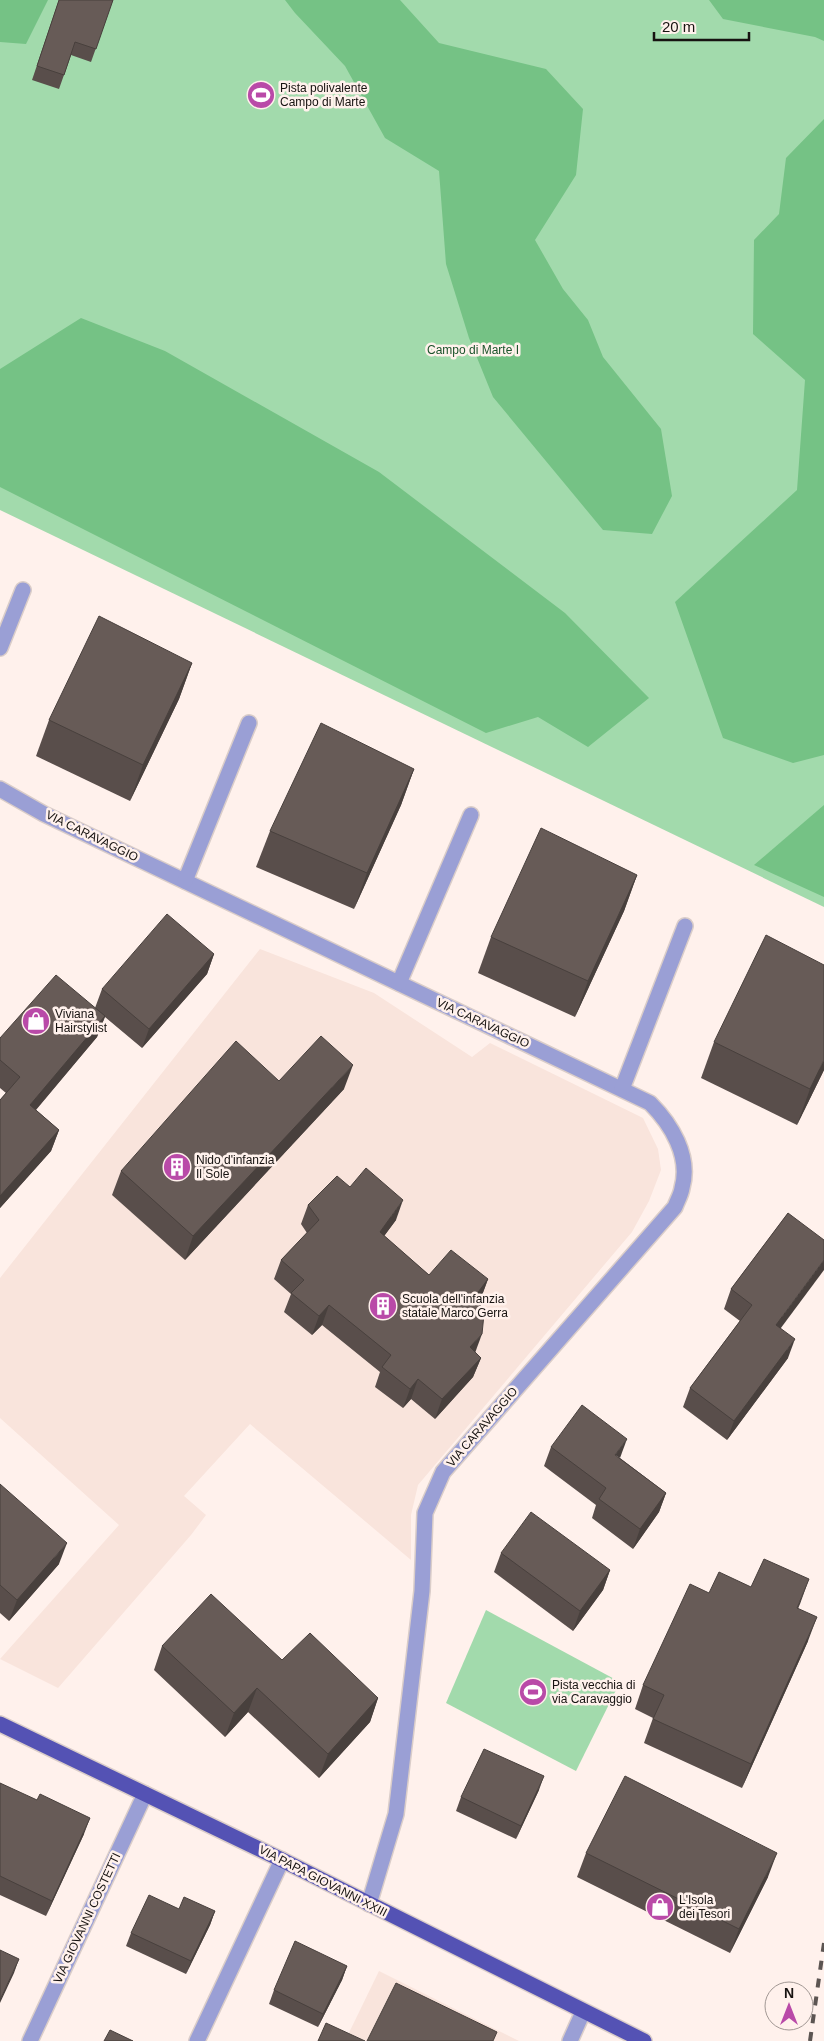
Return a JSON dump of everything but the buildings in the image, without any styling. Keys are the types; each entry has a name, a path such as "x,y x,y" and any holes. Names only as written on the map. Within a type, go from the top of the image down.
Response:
{"main road":[{"name":"VIA PAPA GIOVANNI XXIII","path":"0,1724 282,1860 644,2041"}],"street":[{"path":"0,648 23,590"},
{"path":"185,880 249,723"},
{"name":"VIA CARAVAGGIO","path":"0,789 44,814 650,1102 665,1118 673,1131 684,1169 682,1188 675,1207 443,1472 425,1513 422,1591 396,1814 369,1904"},
{"path":"399,983 471,815"},
{"path":"622,1089 685,926"},
{"name":"VIA GIOVANNI COSTETTI","path":"30,2041 145,1794"},
{"path":"197,2041 282,1860"},
{"path":"570,2041 583,2012"}],"shaded area":[{"path":"260,949 374,993 472,1057 490,1043 643,1118 658,1149 661,1170 649,1201 632,1232 418,1485 411,1515 411,1560 250,1424 184,1496 206,1515 191,1535 58,1688 0,1659 119,1525 0,1418 0,1278"},
{"path":"379,1971 519,2041 345,2041"}],"green space":[{"name":"Campo di Marte I","path":"0,0 824,0 824,907 0,510"},
{"path":"0,0 48,0 26,44 0,42"},
{"path":"285,0 400,0 439,43 546,69 583,109 576,175 535,240 563,289 588,320 603,357 661,429 672,496 652,534 603,530 493,397 469,338 446,264 439,171 385,138 345,66"},
{"path":"709,0 824,0 824,41 815,37 723,19"},
{"path":"824,119 824,755 793,763 723,738 675,602 797,490 805,380 753,334 754,240 779,214 786,158"},
{"path":"81,318 165,351 379,472 565,613 649,698 588,747 538,717 486,733 0,487 0,369"},
{"path":"824,805 824,897 754,865"},
{"name":"Pista vecchia di via Caravaggio","path":"486,1610 620,1682 576,1771 446,1703"}],"railway":[{"path":"810,2041 824,1943"}],"place":[{"name":"Pista polivalente Campo di Marte","path":"261,95"},
{"name":"Viviana Hairstylist","path":"36,1021"},
{"name":"Nido d'infanzia Il Sole","path":"177,1167"},
{"name":"Scuola dell'infanzia statale Marco Gerra","path":"383,1306"},
{"name":"Pista vecchia di via Caravaggio","path":"533,1692"},
{"name":"L'Isola dei Tesori","path":"660,1907"}]}
